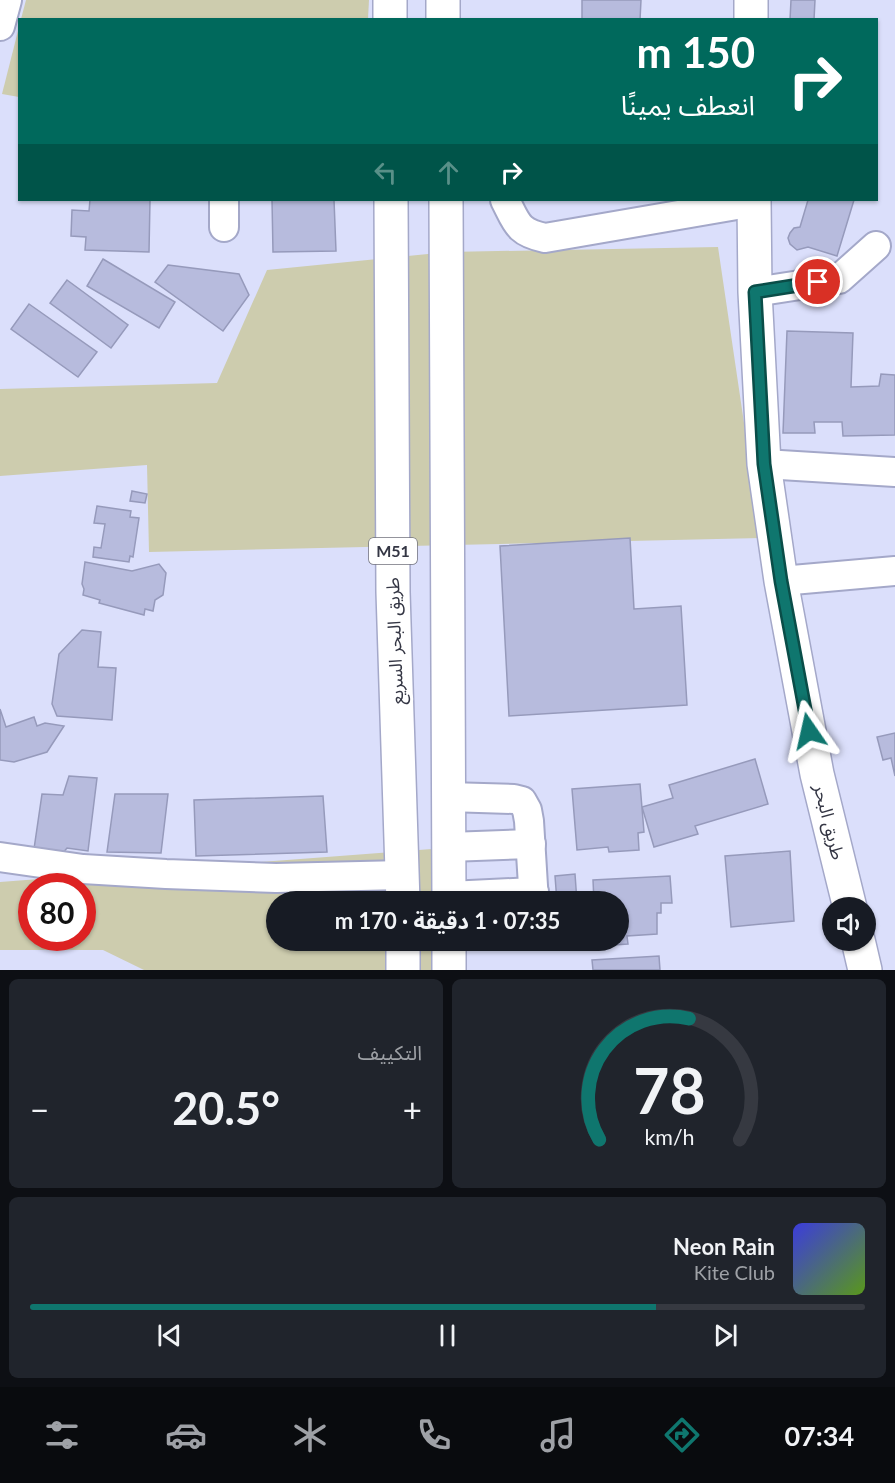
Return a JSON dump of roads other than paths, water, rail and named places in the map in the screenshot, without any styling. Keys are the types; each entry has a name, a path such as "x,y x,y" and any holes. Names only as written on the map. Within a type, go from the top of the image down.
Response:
{"highway":[{"path":"390,0 390,18"},
{"path":"443,0 443,18"},
{"path":"751,0 751,18"},
{"name":"طريق البحر السريع","path":"391,201 393,592 403,888"},
{"path":"446,201 449,891"},
{"name":"طريق البحر","path":"754,201 755,292 764,464 781,581 817,774 847,897"},
{"path":"403,951 403,970"},
{"path":"449,951 449,970"},
{"path":"861,951 865,970"}],"street":[{"path":"0,26 7,0"},
{"path":"506,201 521,229 530,235 545,238 754,201"},
{"path":"755,292 839,279 876,246"},
{"path":"764,464 895,472"},
{"path":"781,581 895,572"},
{"path":"448,797 522,801 529,821 534,891"},
{"path":"448,847 531,844"},
{"path":"0,857 83,869 276,878 403,888"}]}
